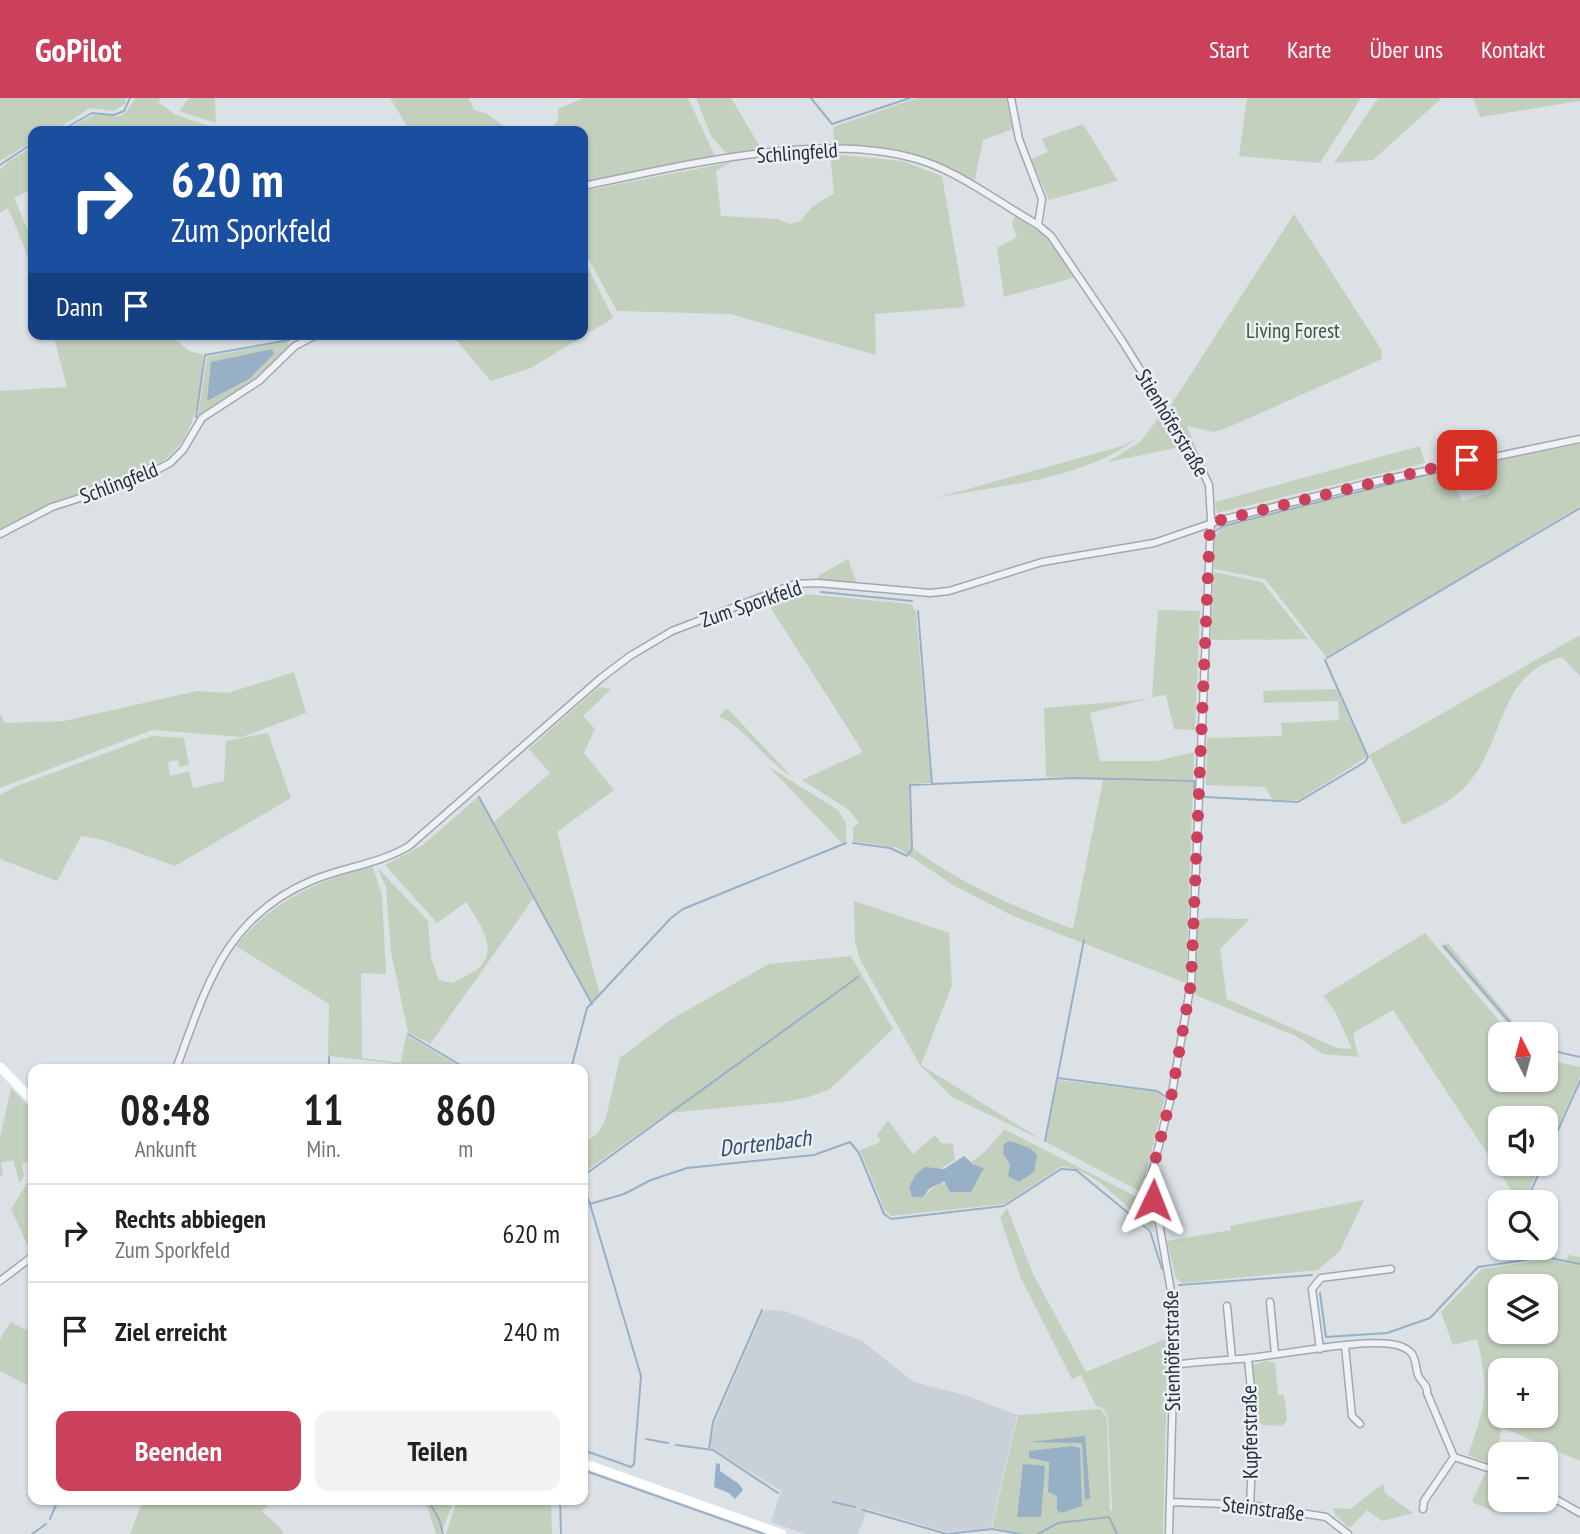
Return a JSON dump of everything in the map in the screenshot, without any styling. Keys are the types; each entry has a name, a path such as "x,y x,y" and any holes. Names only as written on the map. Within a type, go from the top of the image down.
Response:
{"street":[{"path":"1011,98 1019,139 1042,199 1038,225"},
{"name":"Schlingfeld","path":"588,185 722,159 821,147 906,155 929,163 1038,225"},
{"name":"Stienhöferstraße","path":"1038,225 1065,254 1198,462 1209,485 1210,526 1191,983 1172,1093 1151,1177 1153,1200 1173,1292 1174,1365 1169,1534"},
{"name":"Schlingfeld","path":"0,534 52,508 139,480 170,463 183,450 202,418 259,381 295,346 306,340"},
{"name":"Zum Sporkfeld","path":"178,1064 216,965 235,938 254,919 307,883 331,873 386,858 409,846 601,678 661,637 795,584 818,583 930,593 949,591 1052,560 1154,542 1373,482 1580,439"},
{"path":"0,1067 28,1096"},
{"path":"0,1282 28,1260"},
{"path":"1320,1349 1312,1289 1321,1278 1391,1269"},
{"path":"1270,1302 1275,1354"},
{"path":"1227,1306 1231,1359"},
{"path":"1174,1365 1248,1359 1345,1346 1396,1344 1413,1353 1418,1375 1427,1386 1427,1393 1454,1457 1488,1468"},
{"path":"1345,1346 1352,1416 1360,1424"},
{"name":"Kupferstraße","path":"1248,1359 1254,1420 1250,1505"},
{"path":"1423,1509 1423,1501 1454,1457"},
{"path":"588,1464 782,1534"},
{"path":"1558,1500 1580,1513"},
{"name":"Steinstraße","path":"1171,1502 1250,1505 1326,1517 1349,1534"}],"shaded area":[{"path":"764,1310 785,1311 862,1341 914,1382 968,1396 1017,1415 991,1528 947,1532 867,1509 858,1534 805,1534 771,1522 781,1491 710,1447 714,1425"}],"green space":[{"path":"0,98 126,98 125,104 114,111 90,108 62,126 28,126 28,144 0,161"},
{"path":"135,98 161,98 158,102 176,115 209,126 73,126 95,115 120,116"},
{"path":"189,98 215,98 216,123 179,111"},
{"path":"390,98 469,98 474,110 487,114 504,126 407,126"},
{"path":"583,98 688,98 714,154 712,158 588,182 588,126 553,126 558,120 558,109"},
{"path":"696,98 731,98 762,150 728,155 711,136"},
{"path":"917,98 1006,98 1013,129 983,140 974,184 919,155 835,146 833,127"},
{"path":"1247,98 1361,98 1320,163 1239,156"},
{"path":"1378,98 1442,98 1373,160 1334,163"},
{"path":"1473,98 1580,98 1580,101 1480,117"},
{"path":"1083,124 1118,181 1049,200 1031,159 1048,152 1042,139"},
{"path":"28,149 28,191 14,198 28,230 28,257 8,208 0,213 0,170 7,162"},
{"path":"830,154 902,161 942,176 965,307 875,314 876,355 730,314 617,311 588,258 588,190 732,162 716,171 721,216 777,219 790,224 800,221 812,207 834,193"},
{"name":"Living Forest","path":"1294,214 1381,349 1382,359 1229,427 1214,432 1187,426 1201,460 1169,408"},
{"path":"1015,216 1047,237 1076,277 1004,297 997,248 1017,237 1012,224"},
{"path":"588,267 613,318 588,333"},
{"path":"55,340 176,340 191,352 203,354 199,392 192,420 182,442 167,458 125,480 56,503 0,530 0,391 67,387"},
{"path":"456,340 577,340 531,368 491,381"},
{"path":"287,341 289,347 259,376 198,416 207,357","holes":["272,349 208,401 211,363"]},
{"path":"1160,416 1167,417 1185,446 1108,462 1140,442"},
{"path":"1136,439 1115,453 1066,472 936,498 1122,446"},
{"path":"1580,444 1580,506 1327,658 1265,579 1214,569 1215,536 1222,527 1447,471 1462,501 1490,493 1478,464"},
{"path":"1420,446 1425,463 1217,513 1215,502"},
{"path":"848,559 857,584 818,580 818,576"},
{"path":"1214,572 1262,582 1308,639 1211,640"},
{"path":"784,592 911,604 916,612 931,783 909,784 911,847 949,872 1010,903 1073,929 1103,780 1193,782 1186,983 1011,915 953,885 898,848 853,841 853,827 859,823 849,810 802,780 863,752 765,599"},
{"path":"1158,610 1200,611 1195,730 1174,729 1166,695 1152,697"},
{"path":"1580,635 1580,676 1562,657 1541,665 1526,677 1514,692 1482,764 1470,781 1448,801 1403,825 1369,755"},
{"path":"294,672 306,713 242,737 152,730 0,788 0,714 5,723 64,721 197,691 228,693"},
{"path":"599,687 611,689 583,716 595,729 584,753 614,790 557,832 600,995 592,1002 494,822 550,773 529,749"},
{"path":"1336,689 1367,757 1299,800 1273,800 1265,787 1206,785 1207,738 1282,736 1281,723 1339,720 1338,701 1264,703 1263,691"},
{"path":"1149,699 1090,713 1100,761 1156,761 1194,752 1193,780 1046,777 1044,708"},
{"path":"727,708 791,776 738,728 719,716"},
{"path":"268,733 291,798 175,866 103,840 81,836 57,881 0,859 0,795 17,786 152,736 184,738 189,765 180,767 178,760 168,762 170,776 189,771 193,788 224,781 226,741"},
{"path":"769,767 838,810 846,823 846,841 842,843"},
{"path":"478,797 533,899 430,1044 408,1032 391,952 386,887 377,867 428,921 431,958 439,980 452,983 476,970 484,962 487,945 481,927 466,902 437,923 385,865 423,845"},
{"path":"373,867 382,896 386,974 361,973 362,1058 401,1063 406,1035 455,1064 396,1064 328,1056 329,1004 236,946 264,917 297,894"},
{"path":"854,901 949,933 952,985 921,1065 1042,1140 952,1097 920,1065 860,960 855,942"},
{"path":"1250,919 1220,949 1227,999 1337,1048 1352,1049 1335,1011 1323,996 1425,933 1500,1022 1488,1022 1488,1092 1558,1092 1558,1062 1580,1067 1580,1077 1558,1126 1558,1106 1488,1106 1488,1155 1393,1010 1353,1033 1358,1057 1323,1054 1296,1036 1195,995 1198,920"},
{"path":"1448,943 1513,1022 1507,1022 1441,946"},
{"path":"851,956 893,1029 830,1089 809,1097 783,1102 668,1113 588,1169 588,1140 597,1134 605,1121 620,1058 670,1020 769,964"},
{"path":"1058,1080 1157,1092 1165,1098 1145,1176 1146,1191 1143,1193 1045,1142"},
{"path":"11,1088 28,1106 28,1162 22,1164 24,1175 20,1184 13,1160 1,1163 3,1175 0,1177 0,1138"},
{"path":"888,1120 913,1154 935,1135 941,1143 953,1144 955,1160 909,1187 912,1197 923,1197 940,1182 947,1184 974,1165 971,1162 986,1151 1004,1129 1143,1200 1149,1206 1155,1233 1098,1182 1073,1168 1061,1167 1004,1204 891,1216 885,1211 860,1150 881,1142 877,1135"},
{"path":"1502,1176 1535,1176 1529,1190 1511,1190"},
{"path":"28,1182 28,1247 11,1209"},
{"path":"1364,1200 1340,1251 1318,1270 1182,1283 1176,1278 1167,1241 1231,1230 1230,1226"},
{"path":"1007,1208 1033,1274 1086,1372 1168,1338 1163,1534 1015,1534 992,1527 1018,1415 1101,1409 1107,1419 1110,1512 1112,1509 1108,1418 1103,1408 1096,1406 1081,1375 1072,1379 1021,1278 1000,1218","holes":["1071,1446 1057,1510 1057,1496 1048,1492 1049,1462 1030,1458 1029,1451"]},
{"path":"1568,1255 1580,1257 1580,1461 1558,1452 1558,1442 1536,1442 1503,1428 1558,1428 1558,1358 1488,1358 1488,1428 1501,1428 1499,1442 1488,1442 1488,1464 1468,1455 1484,1398 1477,1339 1453,1345 1441,1312 1482,1269 1554,1260 1566,1262"},
{"path":"11,1322 28,1330 28,1385 0,1371 0,1339"},
{"path":"1266,1361 1275,1363 1278,1395 1284,1395 1287,1420 1282,1426 1263,1425 1257,1421 1253,1365"},
{"path":"1485,1473 1488,1474 1488,1509 1472,1502"},
{"path":"1383,1484 1385,1493 1413,1513 1382,1521 1367,1510 1350,1528 1336,1516 1333,1508 1350,1509"},
{"path":"141,1505 268,1505 262,1511 283,1531 282,1534 130,1534"},
{"path":"427,1505 452,1505 441,1534 436,1534"},
{"path":"455,1505 551,1505 552,1534 446,1534"}],"water":[{"path":"272,349 274,354 249,379 207,401 211,362"},
{"path":"1010,1141 1030,1148 1037,1155 1034,1172 1019,1182 1008,1176 1010,1165 1003,1153 1004,1144"},
{"path":"964,1156 974,1165 984,1168 971,1192 950,1192 944,1181 929,1189 923,1197 912,1197 909,1187 916,1174 925,1167 944,1169"},
{"path":"1085,1436 1090,1498 1085,1500 1082,1443 1028,1442"},
{"path":"1071,1446 1080,1448 1082,1506 1061,1513 1057,1510 1057,1496 1048,1492 1049,1462 1029,1458 1029,1451"},
{"path":"716,1463 720,1464 720,1471 743,1490 735,1499 729,1493 714,1487"},
{"path":"1023,1464 1045,1466 1041,1517 1017,1517"}],"waterway":[{"path":"69,126 92,113 114,115 124,111 130,98"},
{"path":"811,98 832,124 910,98"},
{"path":"0,165 28,146"},
{"path":"196,417 205,355 289,340"},
{"path":"1214,532 1223,526 1438,472"},
{"path":"1327,658 1580,508"},
{"path":"821,592 912,601"},
{"path":"918,611 932,784"},
{"path":"1205,797 1298,802 1365,762 1368,757 1325,660"},
{"path":"853,843 890,848 907,856 912,849 910,785 1073,778 1194,781 1194,796"},
{"path":"479,797 592,1004"},
{"path":"572,1064 587,1008 671,918 683,909 846,843"},
{"path":"1045,1141 1084,940"},
{"path":"1444,946 1510,1022"},
{"path":"588,1172 858,977"},
{"path":"408,1034 459,1064"},
{"path":"1558,1052 1580,1057"},
{"path":"329,1057 329,1064"},
{"path":"1058,1078 1157,1091 1166,1097"},
{"path":"1558,1130 1580,1081"},
{"name":"Dortenbach","path":"588,1452 631,1467 634,1464 641,1376 590,1204 624,1194 651,1180 687,1168 814,1155 850,1142 859,1153 884,1214 891,1219 1004,1206 1061,1169 1076,1170 1150,1231 1162,1269"},
{"path":"1531,1190 1538,1176"},
{"path":"588,1199 590,1204"},
{"path":"1320,1293 1326,1337 1387,1333 1430,1318 1478,1267 1546,1257 1580,1264"},
{"path":"1179,1285 1312,1275"},
{"path":"709,1449 713,1422 762,1310"},
{"path":"646,1439 668,1443"},
{"path":"676,1445 713,1450 778,1493"},
{"path":"588,1472 764,1534"},
{"path":"833,1502 855,1507"},
{"path":"50,1519 56,1505"},
{"path":"431,1505 443,1534"},
{"path":"560,1505 561,1534"},
{"path":"863,1510 947,1534 992,1529 1020,1534"},
{"path":"1038,1534 1058,1523 1109,1517 1117,1534"},
{"path":"32,1534 46,1524"}],"route":[{"path":"1153,1200 1151,1177 1172,1093 1191,983 1210,526 1221,520 1467,460"}]}
